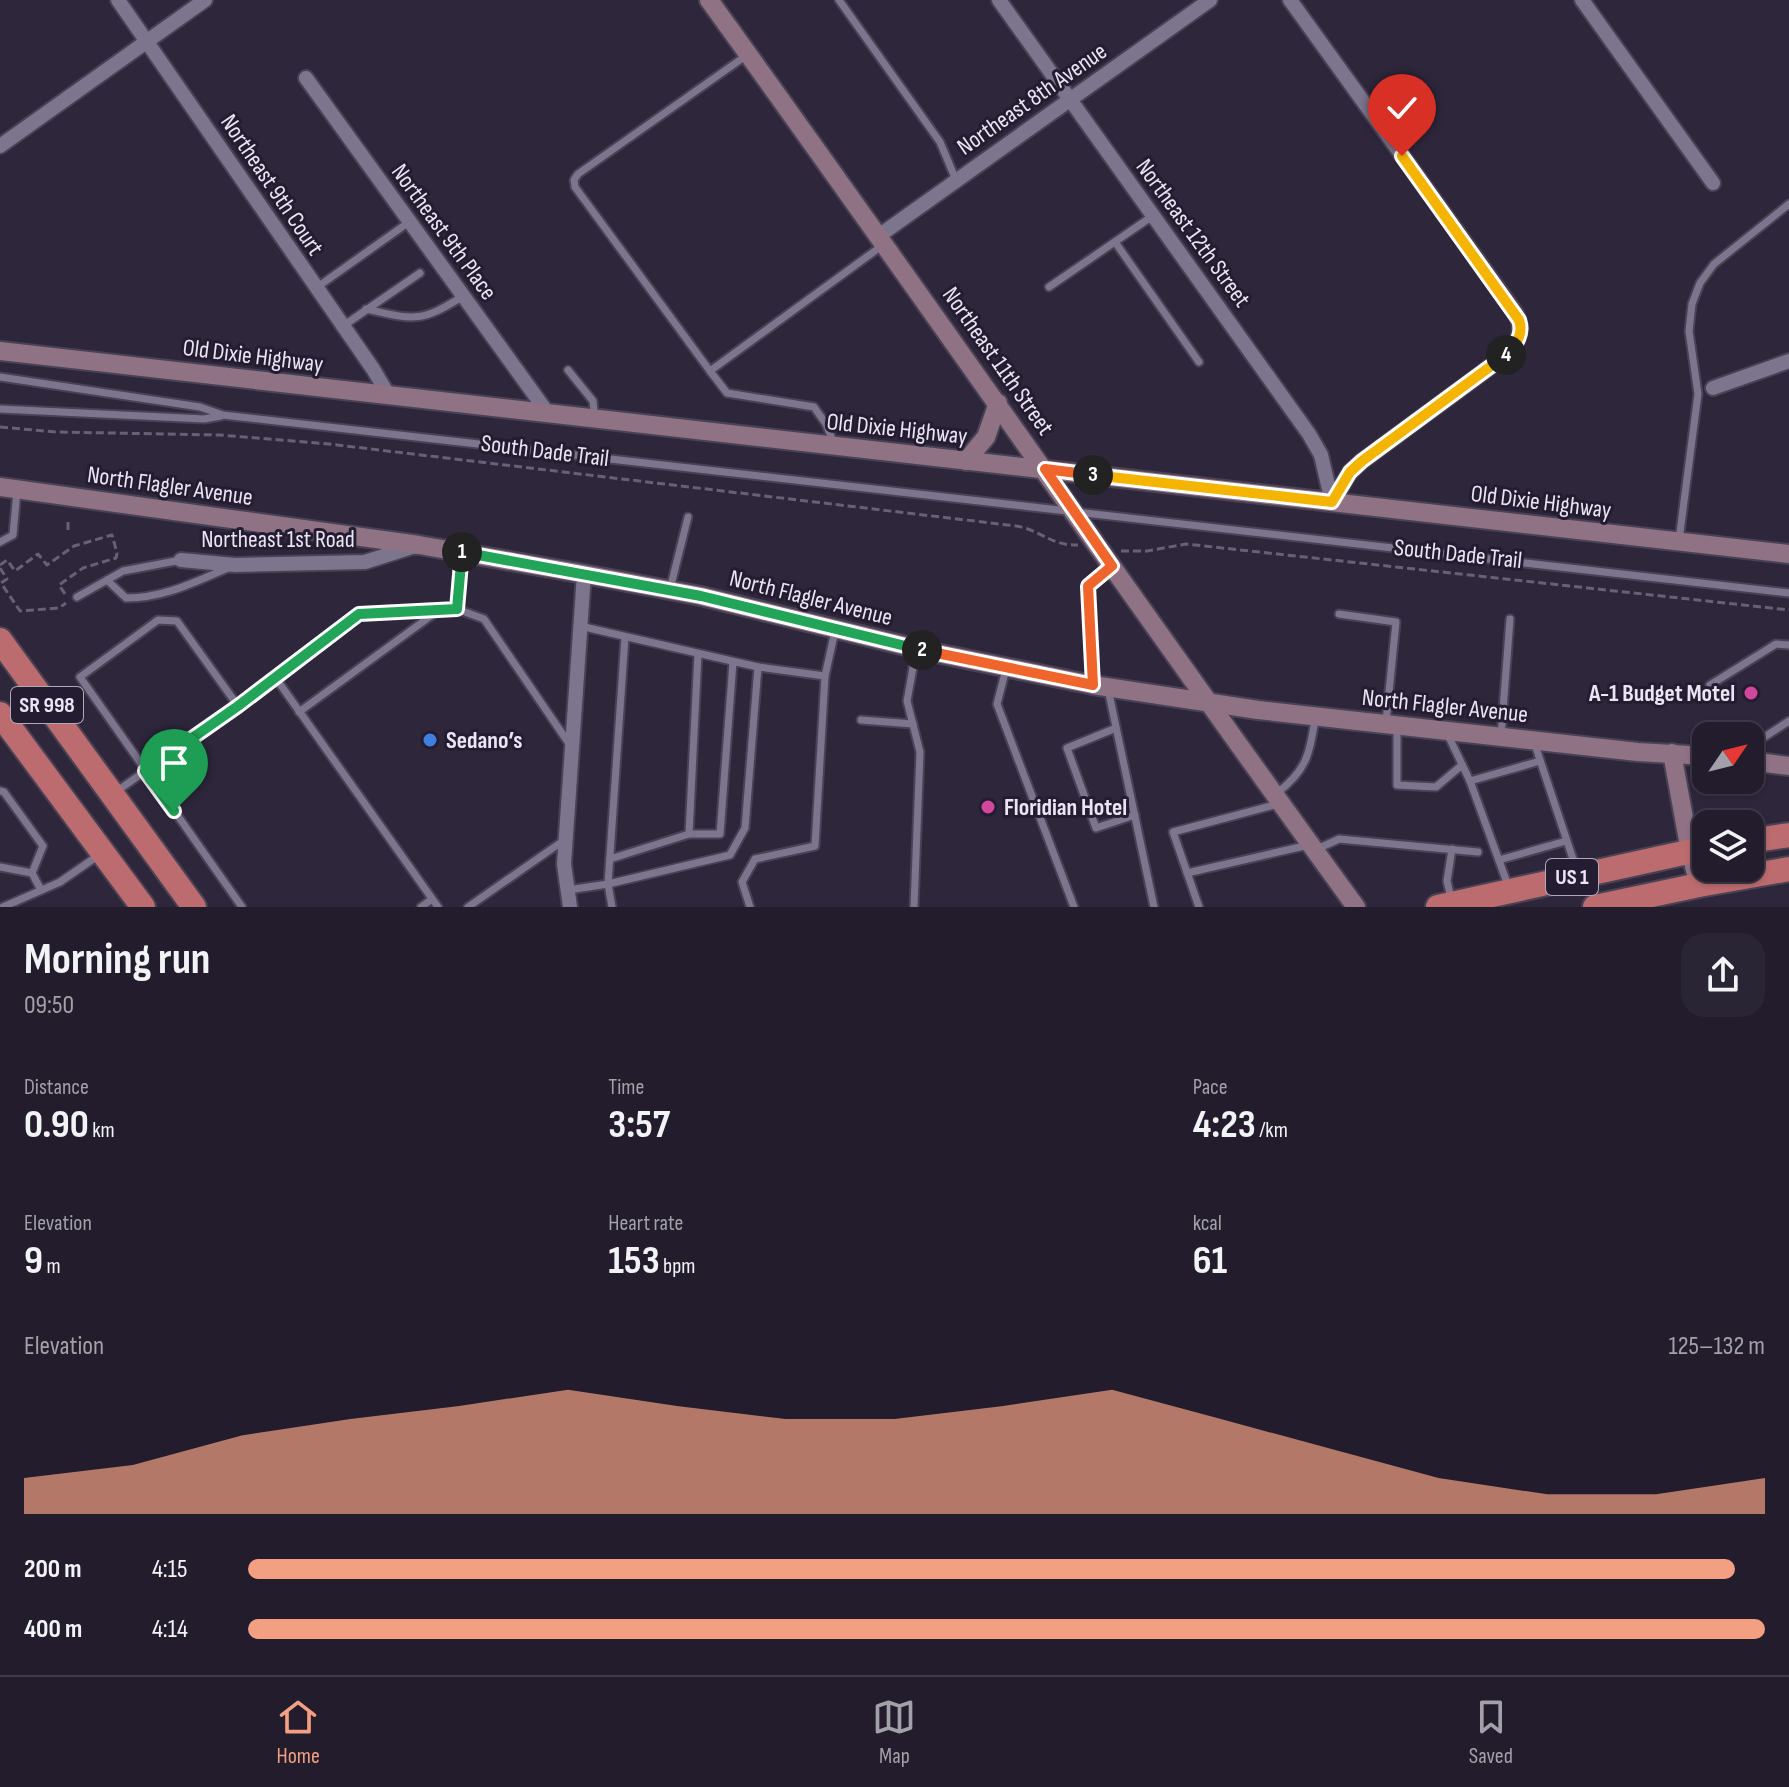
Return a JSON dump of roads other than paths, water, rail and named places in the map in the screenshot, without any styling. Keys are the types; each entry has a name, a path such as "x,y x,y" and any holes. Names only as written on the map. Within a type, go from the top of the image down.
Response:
{"highway":[{"name":"SR 998","path":"0,640 194,907"},
{"name":"SR 998","path":"0,714 143,907"},
{"path":"77,819 112,795"},
{"path":"102,853 136,828"},
{"path":"1764,839 1789,835"},
{"name":"US 1","path":"1445,905 1692,851"},
{"name":"US 1","path":"1595,907 1789,869"}],"street":[{"name":"Northeast 9th Court","path":"118,0 389,396"},
{"path":"0,146 205,0"},
{"name":"Northeast 12th Street","path":"999,0 1316,445 1332,502"},
{"name":"Northeast 8th Avenue","path":"883,239 956,180 1210,0"},
{"path":"1290,0 1515,312 1522,328 1519,339 1501,359 1362,461 1350,472 1332,502"},
{"path":"1582,0 1713,183"},
{"name":"Northeast 11th Street","path":"717,3 749,54 1075,512 1118,558 1211,704 1356,907"},
{"name":"Northeast 9th Place","path":"306,78 547,412"},
{"name":"Old Dixie Highway","path":"0,351 1789,554"},
{"path":"1713,388 1789,361"},
{"path":"966,461 986,437 998,403"},
{"name":"North Flagler Avenue","path":"8,488 419,545 584,574 670,590 917,649 1100,686 1211,704 1692,755"},
{"name":"Northeast 1st Road","path":"181,560 235,565 365,562 419,545"},
{"path":"570,907 566,890 565,840 584,574"},
{"path":"1672,753 1692,828"},
{"path":"1764,763 1789,766"}],"lane":[{"path":"839,0 940,142 956,180"},
{"path":"749,54 578,174 574,180 575,187 727,393 814,407 826,424 834,446"},
{"path":"1679,542 1698,394 1689,331 1692,304 1700,283 1714,264 1789,204"},
{"path":"1049,287 1154,215"},
{"path":"316,288 409,221"},
{"path":"710,371 883,239"},
{"path":"1115,242 1199,362"},
{"path":"343,326 420,273"},
{"path":"366,309 405,318 434,314 463,296"},
{"path":"568,370 593,401 595,419"},
{"path":"0,377 200,407 223,415 1789,593"},
{"path":"1698,394 1713,388"},
{"path":"0,409 31,413 204,419 223,415"},
{"path":"0,542 13,535 8,488"},
{"path":"670,590 688,517"},
{"path":"457,609 461,552"},
{"path":"1118,558 1088,586 1100,686 1116,728 1154,907"},
{"path":"77,597 123,571 181,560"},
{"path":"107,580 126,598 140,598 185,587 235,565"},
{"path":"112,795 238,706 359,614 457,609 484,619 571,747"},
{"path":"299,712 439,610"},
{"path":"1339,614 1396,622 1392,725 1397,785 1436,787 1462,765"},
{"path":"1501,736 1510,619"},
{"path":"238,706 177,621 158,620 80,677 242,907"},
{"path":"580,626 733,662 825,676"},
{"path":"750,907 742,882 755,859 815,846 825,676 836,629"},
{"path":"612,907 608,884 625,637"},
{"path":"1710,685 1776,644 1789,645"},
{"path":"914,907 920,752 907,701 917,649"},
{"path":"689,834 698,654"},
{"path":"610,859 689,834 720,834 733,662"},
{"path":"566,890 608,884 730,855 745,828 758,667"},
{"path":"1006,667 997,704 1074,907"},
{"path":"275,677 438,907"},
{"path":"1199,907 1173,832 1277,799 1295,779 1310,752 1315,717"},
{"path":"861,720 913,724"},
{"path":"1764,737 1789,721"},
{"path":"1116,728 1067,748 1096,828 1135,815"},
{"path":"1445,730 1470,781 1510,891"},
{"path":"1533,740 1578,875"},
{"path":"1470,781 1540,761"},
{"path":"0,791 4,792 43,846 32,873"},
{"path":"1187,873 1313,848 1339,839 1478,852"},
{"path":"468,907 565,840"},
{"path":"1499,860 1566,841"},
{"path":"1445,905 1452,849"},
{"path":"3,907 73,874 102,853"},
{"path":"0,867 32,873"},
{"path":"32,873 41,890"},
{"path":"28,896 33,907"},
{"path":"421,907 432,899"}],"place":[{"name":"A-1 Budget Motel","path":"1751,693"},
{"name":"Sedano’s","path":"430,740"},
{"name":"Floridian Hotel","path":"988,807"}]}
